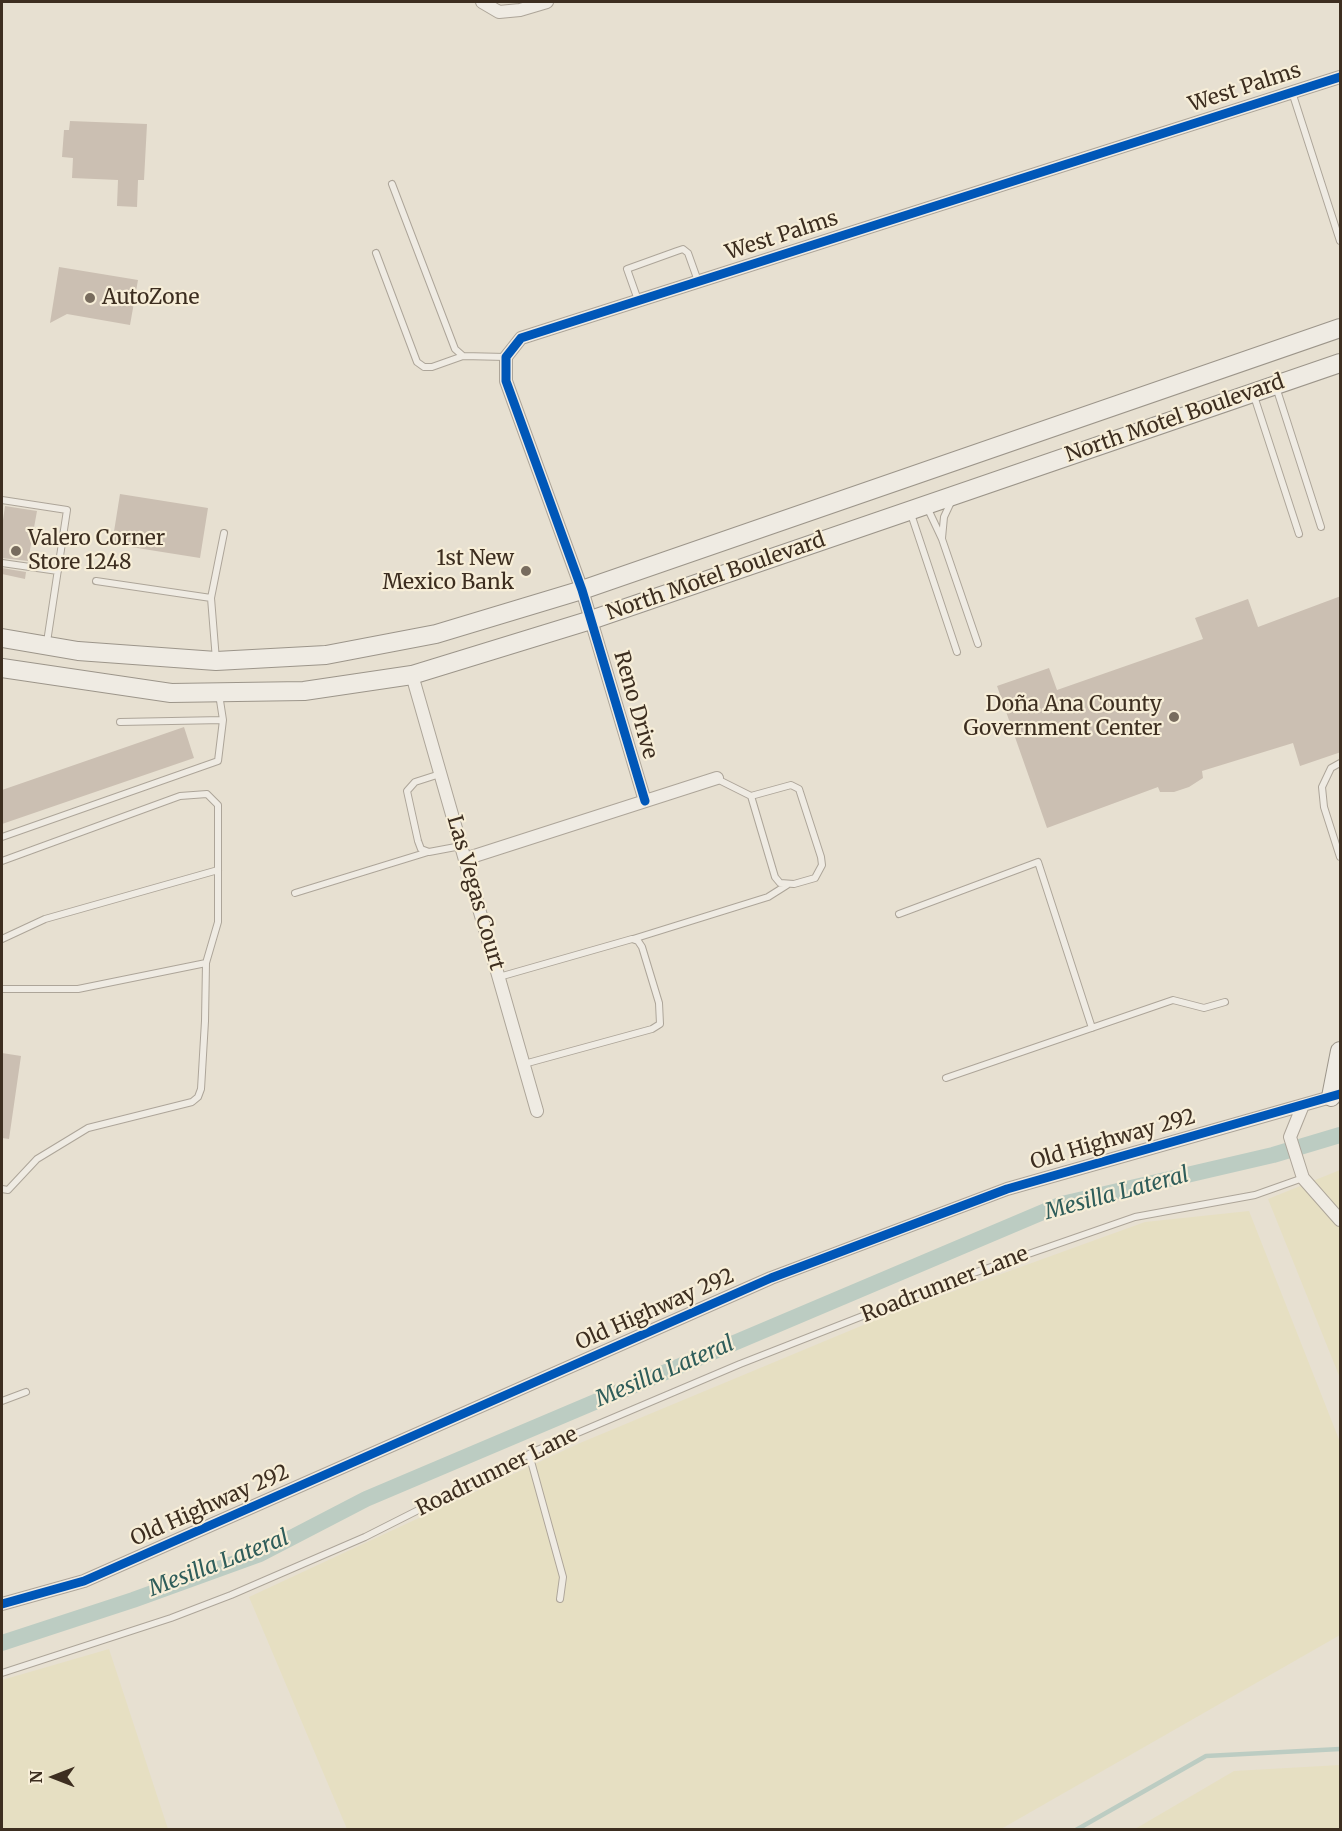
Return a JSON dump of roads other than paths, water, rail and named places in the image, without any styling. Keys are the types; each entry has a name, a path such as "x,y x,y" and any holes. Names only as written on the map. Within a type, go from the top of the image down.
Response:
{"main road":[{"name":"North Motel Boulevard","path":"2,638 78,651 216,661 326,655 436,634 582,590 1341,328"},
{"path":"1266,354 1275,385"},
{"path":"1243,362 1253,393"},
{"name":"North Motel Boulevard","path":"2,668 171,693 303,691 412,675 591,620 1341,363"},
{"path":"909,477 918,508"},
{"path":"216,661 219,693"},
{"path":"1336,1096 1341,1052"}],"street":[{"path":"482,2 499,12 520,10 547,2"},
{"name":"West Palms","path":"506,357 520,338 1341,76"},
{"path":"506,357 506,381 591,620"},
{"name":"Reno Drive","path":"591,620 645,801"},
{"name":"Las Vegas Court","path":"412,675 537,1111"},
{"path":"465,859 717,778"},
{"name":"Old Highway 292","path":"2,1604 84,1581 771,1278 1007,1189 1336,1096"},
{"path":"1303,1105 1290,1137 1301,1173 1341,1220"}],"lane":[{"path":"1292,92 1341,241"},
{"path":"392,184 448,336 463,356"},
{"path":"638,300 627,269 683,249 688,252 698,281"},
{"path":"376,253 417,362 424,367 432,368 463,356 506,357"},
{"path":"1275,385 1321,526"},
{"path":"1253,393 1299,534"},
{"path":"942,539 946,511 958,494"},
{"path":"2,500 67,510 47,646"},
{"path":"918,508 942,539 978,644"},
{"path":"918,508 957,652"},
{"path":"216,661 211,598 224,533"},
{"path":"2,563 58,571"},
{"path":"96,581 211,598"},
{"path":"2,837 218,761 223,720 219,693"},
{"path":"120,722 223,720"},
{"path":"1341,763 1330,768 1322,788 1324,807 1341,857"},
{"path":"429,852 421,849 418,841 407,791 415,782 441,774"},
{"path":"499,977 768,897 779,893 787,885 815,878 822,865 802,793 791,786 751,795 717,778"},
{"path":"2,861 180,796 207,794 214,798 219,813 219,922 206,963 205,1021 198,1096 192,1102 88,1128 37,1159 8,1190 2,1189"},
{"path":"751,795 775,877 787,885"},
{"path":"294,893 429,852 462,846"},
{"path":"899,914 1038,862 1092,1028"},
{"path":"2,939 45,919 218,870"},
{"path":"524,1064 652,1029 660,1024 659,1003 642,947 639,941 632,939"},
{"path":"2,988 78,989 206,963"},
{"path":"946,1078 1173,1000 1204,1008 1225,1002"},
{"name":"Roadrunner Lane","path":"2,1673 171,1618 231,1595 365,1537 529,1454 740,1364 1048,1246 1134,1217 1255,1194 1301,1173"},
{"path":"2,1401 26,1392"},
{"path":"529,1454 563,1576 560,1599"}],"waterway":[{"name":"Mesilla Lateral","path":"2,1643 133,1600 260,1554 366,1499 1062,1204 1273,1155 1340,1135"},
{"path":"1076,1830 1206,1756 1340,1749"}],"place":[{"name":"AutoZone","path":"90,298"},
{"name":"Valero Corner Store 1248","path":"16,551"},
{"name":"1st New Mexico Bank","path":"526,571"},
{"name":"Doña Ana County Government Center","path":"1174,717"}]}
